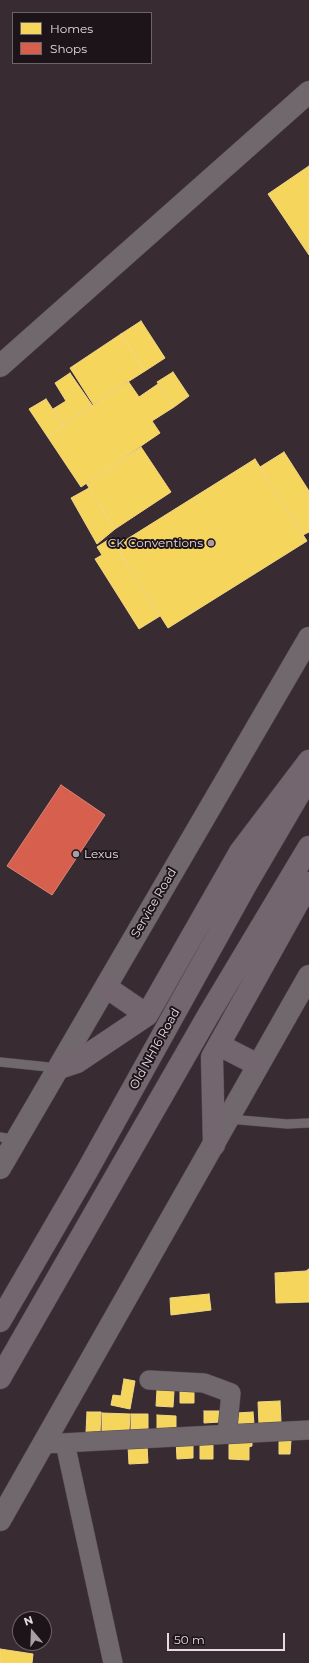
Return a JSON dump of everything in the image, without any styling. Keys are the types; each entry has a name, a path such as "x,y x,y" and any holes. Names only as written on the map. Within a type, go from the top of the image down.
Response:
{"main road":[{"path":"58,1068 77,1062 147,1015 240,852 309,761"},
{"name":"Old NH16 Road","path":"0,1321 87,1171 247,883 309,777"},
{"path":"0,1378 209,1014 309,847"},
{"path":"214,1145 212,1057 309,883"},
{"path":"106,987 147,1015"},
{"path":"219,1045 258,1065"}],"street":[{"path":"0,366 309,92"},
{"name":"Service Road","path":"0,1168 8,1138 58,1068 309,638"},
{"path":"0,1520 309,976"},
{"path":"149,1380 204,1383 231,1393 227,1434"},
{"path":"44,1444 309,1430"},
{"path":"65,1443 113,1663"}],"lane":[{"path":"0,1062 58,1068"},
{"path":"229,1119 287,1124 309,1123"}],"building: Homes":[{"path":"309,166 309,255 268,194"},
{"path":"141,321 165,358 145,371 121,334"},
{"path":"121,334 145,371 93,404 70,368"},
{"path":"173,372 189,396 174,407 157,382"},
{"path":"70,373 92,405 63,425 53,409 66,401 55,383"},
{"path":"128,381 139,397 158,384 174,407 152,421 160,433 81,487 47,436"},
{"path":"46,399 63,425 47,436 29,409"},
{"path":"141,447 171,492 115,529 86,483"},
{"path":"284,452 309,491 309,532 303,535 260,467"},
{"name":"CK Conventions","path":"255,459 307,541 168,628 116,546"},
{"path":"89,488 115,529 97,544 71,498"},
{"path":"111,538 160,616 139,629 95,559 102,555 97,547"},
{"path":"309,1269 309,1302 276,1303 275,1273 306,1271"},
{"path":"209,1294 211,1310 171,1315 170,1298"},
{"path":"124,1379 135,1381 130,1409 111,1405 113,1395 121,1396"},
{"path":"180,1388 194,1388 194,1403 180,1403"},
{"path":"157,1390 174,1391 173,1407 156,1406"},
{"path":"280,1401 281,1422 259,1425 258,1402"},
{"path":"204,1411 220,1411 220,1422 204,1423"},
{"path":"87,1412 101,1412 100,1433 86,1432"},
{"path":"253,1412 254,1424 236,1425 236,1413"},
{"path":"102,1413 130,1414 129,1432 102,1432"},
{"path":"131,1414 148,1414 148,1431 131,1431"},
{"path":"157,1415 176,1416 176,1429 157,1429"},
{"path":"193,1439 193,1458 177,1459 176,1440"},
{"path":"213,1439 213,1459 200,1459 200,1440"},
{"path":"229,1440 252,1440 252,1446 249,1447 249,1460 229,1459"},
{"path":"279,1440 291,1440 290,1454 279,1454"},
{"path":"147,1445 148,1463 129,1464 128,1446"},
{"path":"0,1649 33,1654 32,1663 0,1663"}],"building: Shops":[{"path":"61,785 105,815 52,895 7,866"}],"place":[{"name":"CK Conventions","path":"211,543"},
{"name":"Lexus","path":"76,854"}]}
